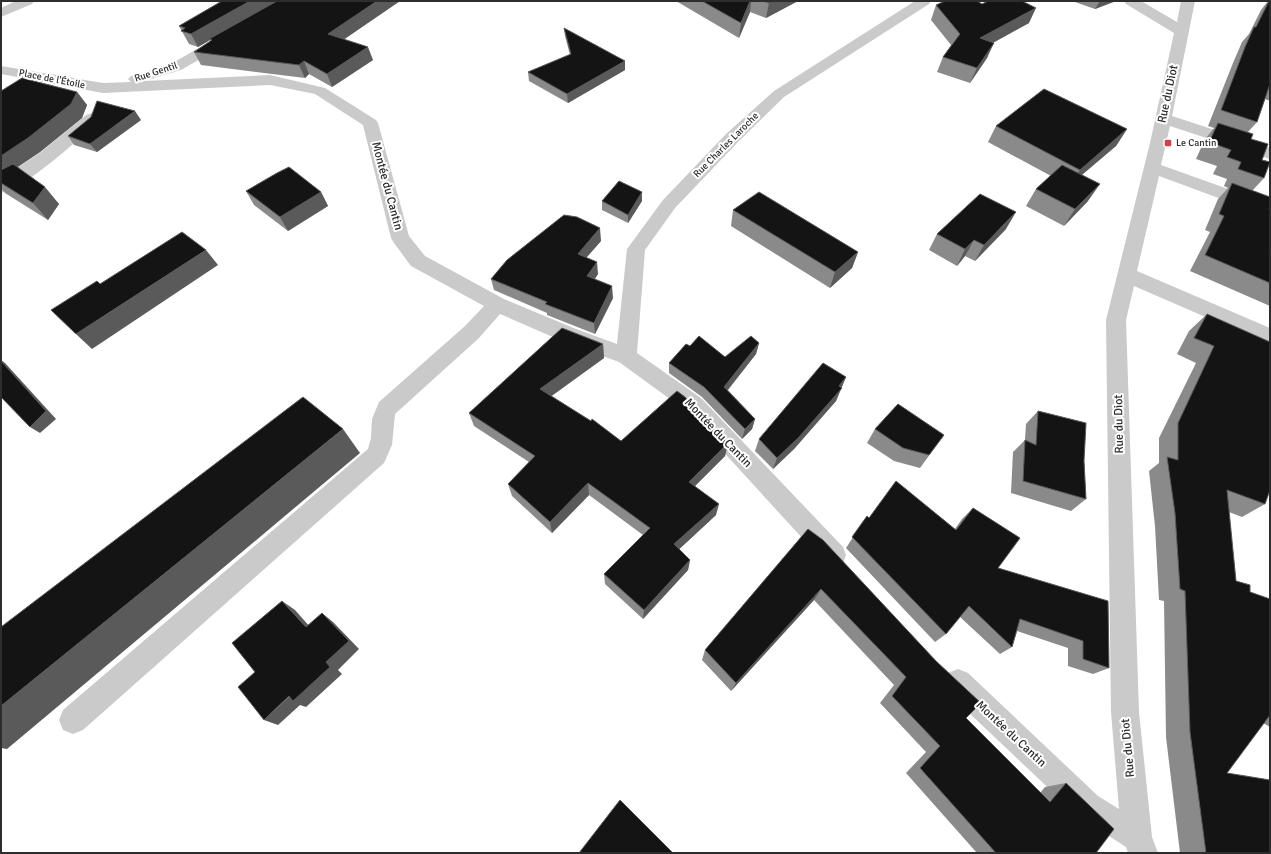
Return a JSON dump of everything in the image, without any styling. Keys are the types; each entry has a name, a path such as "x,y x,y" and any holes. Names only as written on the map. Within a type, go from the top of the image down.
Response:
{"street":[{"path":"1,13 27,1"},
{"name":"Rue Charles Laroche","path":"626,356 636,249 669,204 732,138 779,94 924,1"},
{"path":"1131,1 1182,31"},
{"name":"Rue du Diot","path":"1140,845 1125,712 1116,320 1152,168 1188,1"},
{"name":"Rue Gentil","path":"103,88 176,67 230,36"},
{"name":"Place de l'Étoile","path":"1,70 103,88"},
{"name":"Montée du Cantin","path":"103,88 270,80 320,91 370,123 400,238 418,261 497,304 569,335 626,356 693,404 851,573"},
{"path":"1,187 17,178 47,157 90,121 103,88"},
{"path":"1163,118 1270,154"},
{"path":"1152,168 1270,211"},
{"path":"1127,275 1270,338"},
{"path":"73,720 376,456 382,445 384,413 387,408 472,332 497,304"},
{"name":"Montée du Cantin","path":"945,671 1088,806 1140,845"}],"building":[{"path":"222,1 250,1 191,34 181,31 185,28 179,26"},
{"path":"277,1 377,1 328,34 368,47 327,74 304,61 299,65 194,52 212,40 209,39"},
{"path":"702,1 750,1 741,23"},
{"path":"945,1 977,1 982,4 988,1 1022,1 1036,8 980,38 994,43 977,68 943,57 960,34 936,5"},
{"path":"1269,1 1270,84 1257,122 1221,110 1245,47 1254,27 1256,27"},
{"path":"564,28 625,61 567,94 528,72 571,54"},
{"path":"22,78 77,92 71,104 28,138 1,156 1,91"},
{"path":"1044,89 1127,129 1080,170 996,126"},
{"path":"97,101 135,111 90,144 68,136 91,117"},
{"path":"1218,123 1253,134 1251,139 1268,144 1262,160 1270,162 1264,178 1238,169 1241,162 1227,157 1231,150 1209,142"},
{"path":"13,164 45,187 33,203 1,183 1,170"},
{"path":"1062,165 1100,184 1075,209 1036,189"},
{"path":"289,167 321,192 280,217 246,191"},
{"path":"619,181 642,192 628,215 602,201"},
{"path":"1232,183 1270,197 1270,283 1205,255 1224,216 1219,214"},
{"path":"759,192 858,252 835,272 733,210"},
{"path":"980,194 1016,212 984,245 974,240 965,249 937,234"},
{"path":"564,215 577,217 600,228 578,254 597,262 587,276 612,286 594,323 545,304 547,302 491,279 507,260"},
{"path":"182,232 206,250 76,334 51,310 97,281 100,284"},
{"path":"1207,314 1270,342 1270,490 1265,504 1227,490 1236,581 1250,585 1250,592 1270,599 1270,715 1227,773 1270,780 1270,853 1206,853 1190,732 1185,591 1180,589 1175,513 1167,457 1178,460 1178,423 1214,346 1194,338"},
{"path":"562,328 603,344 540,389 591,421 592,419 621,441 677,391 685,397 728,443 689,482 719,504 674,544 690,560 644,610 604,574 650,528 588,483 550,522 508,484 535,456 469,413"},
{"path":"699,336 725,357 751,336 759,343 724,387 755,419 745,429 704,387 669,363 686,344 690,346"},
{"path":"1,361 46,411 30,427 1,397"},
{"path":"823,363 846,377 839,386 842,388 799,437 777,458 759,439"},
{"path":"303,397 343,429 1,706 1,627"},
{"path":"898,404 944,435 929,455 903,448 875,429"},
{"path":"1038,411 1086,423 1084,461 1086,499 1023,481 1025,440 1036,445"},
{"path":"896,481 956,530 973,508 1020,538 998,568 1108,601 1109,668 1083,659 1083,641 1020,619 1012,647 969,606 946,634 852,537 867,516 869,518"},
{"path":"808,529 823,540 936,661 981,703 966,718 1050,802 1066,783 1114,829 1096,853 996,853 920,768 940,746 892,696 906,677 821,589 736,683 705,650"},
{"path":"282,601 306,627 322,613 349,641 326,662 330,667 293,701 289,696 264,720 238,687 255,672 232,643"},
{"path":"620,800 673,853 579,853"}],"place":[{"name":"Le Cantin","path":"1168,143"}]}
